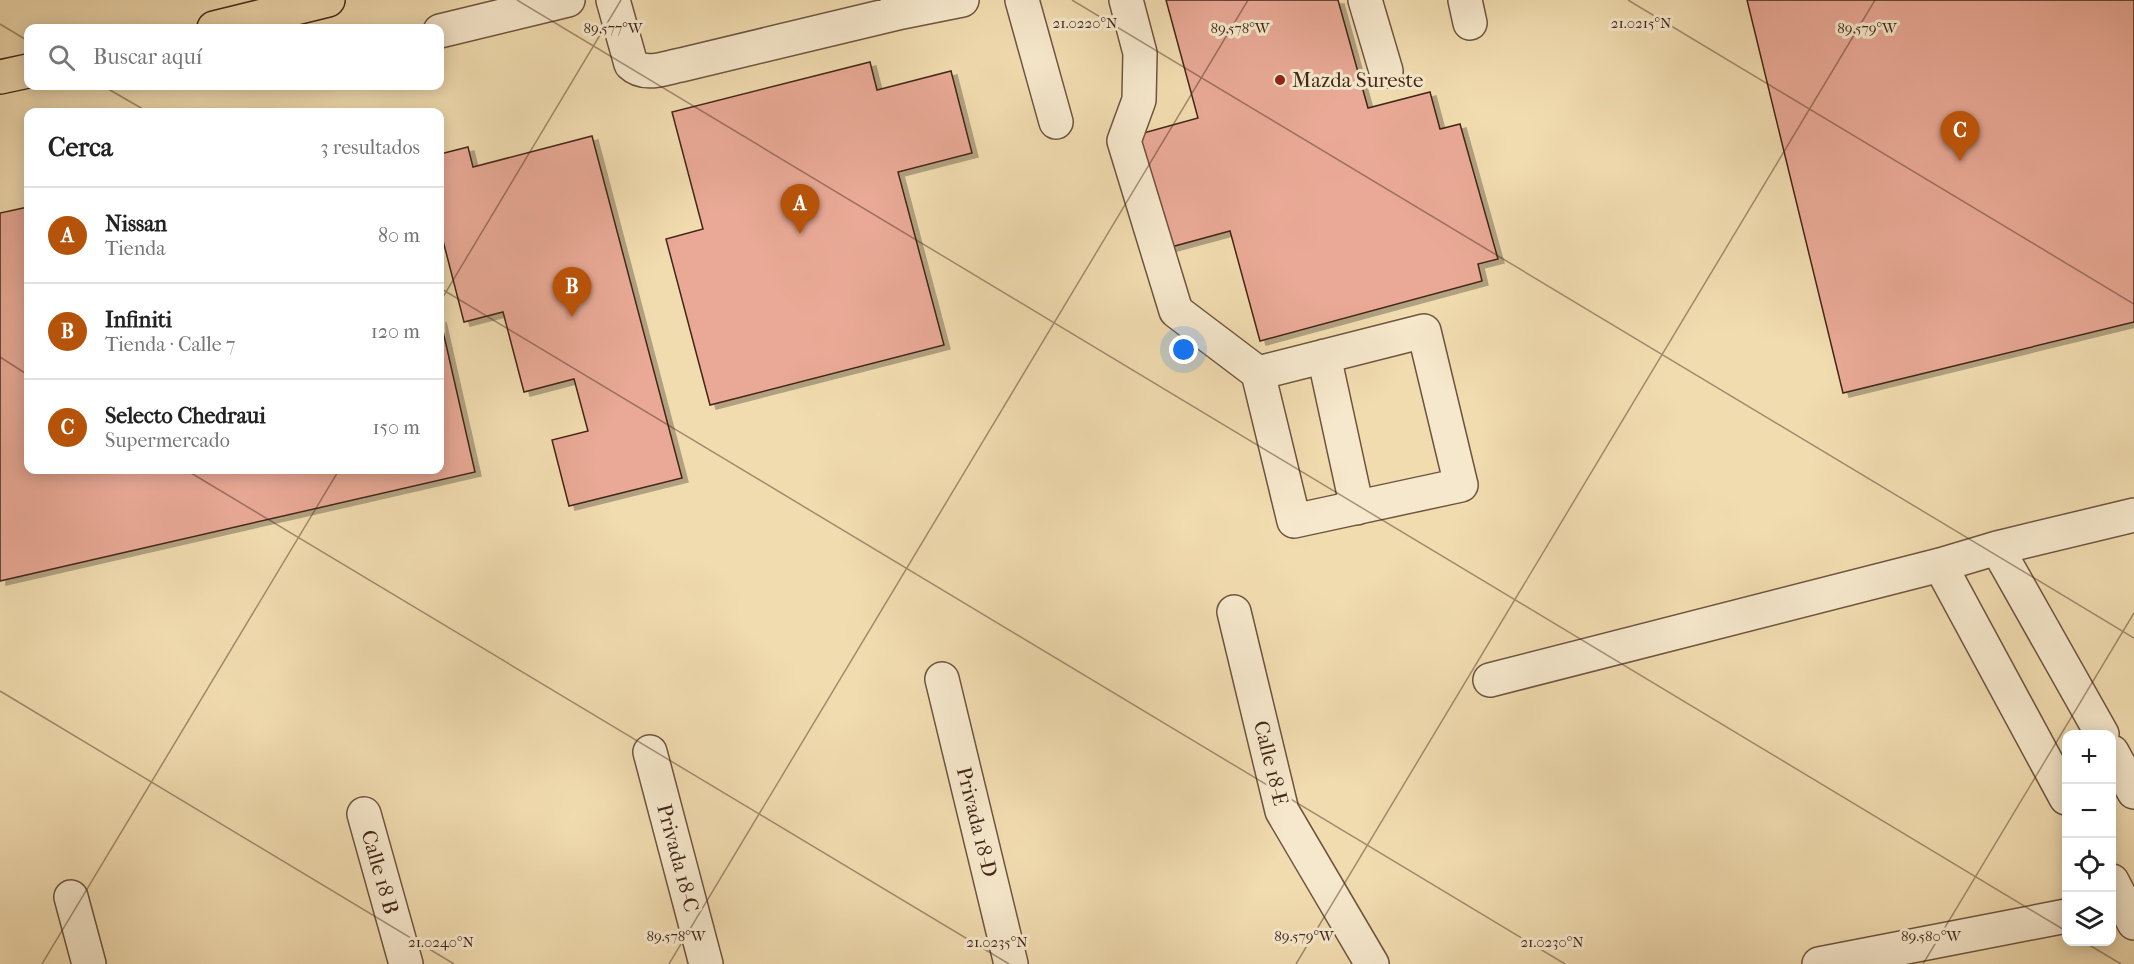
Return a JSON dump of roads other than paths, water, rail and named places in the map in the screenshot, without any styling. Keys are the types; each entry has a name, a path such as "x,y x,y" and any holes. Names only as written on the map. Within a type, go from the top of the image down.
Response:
{"main road":[{"path":"230,24 328,0"},
{"path":"0,77 24,72"}],"street":[{"path":"444,30 568,0"},
{"path":"614,0 631,64 638,70 646,72 681,65 900,6 962,0"},
{"path":"1022,0 1056,122"},
{"path":"1126,0 1140,53 1139,100 1124,141 1176,311 1258,373 1294,521 1461,485 1424,331 1258,373"},
{"path":"1365,0 1386,71"},
{"path":"1324,356 1357,508"},
{"path":"1490,680 1940,565 1997,548 2134,515"},
{"path":"1997,548 2099,730"},
{"path":"1940,565 2062,789"},
{"name":"Calle 18-E","path":"1234,612 1282,811 1372,964"},
{"name":"Privada 18-D","path":"942,679 1011,964"},
{"name":"Privada 18-C","path":"650,752 706,964"},
{"path":"2116,759 2134,792"},
{"name":"Calle 18 B","path":"364,814 406,964"},
{"path":"71,897 89,964"},
{"path":"1819,964 2062,917"}],"place":[{"name":"Mazda Sureste","path":"1280,80"},
{"name":"Selecto Chedraui","path":"1960,161"},
{"name":"Nissan","path":"800,234"},
{"name":"Infiniti","path":"572,317"}]}
